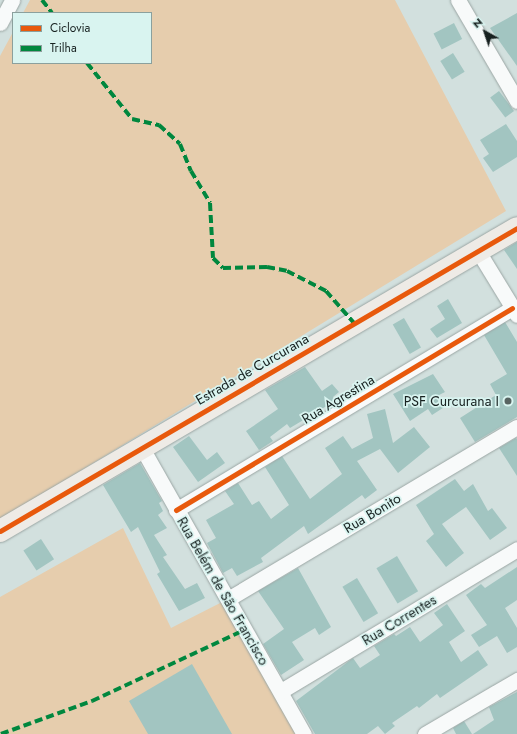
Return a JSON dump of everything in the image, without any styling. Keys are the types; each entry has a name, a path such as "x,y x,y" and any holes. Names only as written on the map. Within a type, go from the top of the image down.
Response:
{"main road":[{"name":"Estrada de Curcurana","path":"0,531 517,228"}],"street":[{"path":"0,23 12,0"},
{"path":"458,0 517,101"},
{"path":"478,251 515,312"},
{"name":"Rua Agrestina","path":"176,510 515,312"},
{"name":"Rua Bonito","path":"228,600 517,427"},
{"name":"Rua Belém de São Francisco","path":"142,448 304,734"},
{"name":"Rua Correntes","path":"281,691 517,549"},
{"path":"425,734 517,680"}],"shaded area":[{"path":"30,0 395,0 506,211 0,520 0,56 12,34 12,64 152,64 152,12 24,12"},
{"path":"123,528 171,628 228,599 299,734 0,734 0,597"}],"building":[{"path":"517,13 517,66 490,28"},
{"path":"454,23 462,39 442,49 434,33"},
{"path":"453,53 465,72 452,80 440,61"},
{"path":"499,91 514,111 505,118 490,98"},
{"path":"506,124 517,141 517,157 493,172 483,158 489,154 480,140"},
{"path":"517,242 517,269 504,250"},
{"path":"448,299 462,323 437,338 430,329 445,319 437,306"},
{"path":"404,318 421,347 410,354 393,324"},
{"path":"505,322 517,342 517,417 475,442 460,418 496,395 490,384 507,374 484,335"},
{"path":"305,367 322,391 332,384 339,392 333,397 335,401 290,428 287,424 270,437 273,441 259,450 246,431 278,409 265,390"},
{"path":"433,374 445,392 439,395 446,406 432,415 428,409 410,421 393,394"},
{"path":"385,409 393,443 414,427 430,447 398,473 380,449 357,461 377,490 365,499 362,495 308,534 304,526 261,558 263,562 237,576 232,568 223,573 207,543 216,538 206,520 234,504 225,491 238,483 252,505 259,501 271,519 289,505 265,467 282,456 310,499 342,474 325,448 343,436 352,449 373,438 367,414"},
{"path":"189,436 207,460 217,452 225,463 198,482 173,447"},
{"path":"516,438 517,439 517,476 499,448"},
{"path":"140,463 162,501 159,503 163,511 158,515 167,528 154,535 167,555 163,557 185,589 197,583 205,598 179,611 157,574 160,572 138,527 131,532 103,485"},
{"path":"455,479 464,491 473,484 488,511 492,508 507,528 490,540 466,507 442,524 464,553 446,567 426,541 434,534 416,505"},
{"path":"41,539 54,559 36,571 23,550"},
{"path":"397,556 418,591 398,604 376,568"},
{"path":"517,567 517,600 505,608 517,628 517,647 507,653 497,636 479,647 471,635 487,625 466,595 481,584 485,588"},
{"path":"298,568 331,627 319,635 315,628 292,642 304,660 281,675 263,644 284,629 258,591"},
{"path":"357,578 378,613 364,622 342,587"},
{"path":"447,604 465,631 449,642 461,662 478,650 488,665 440,698 437,694 419,708 417,706 392,723 395,726 385,734 378,726 367,734 315,734 296,701 353,658 360,668 380,655 374,646 394,634 396,636 410,627 420,642 443,625 434,613"},
{"path":"192,664 232,734 148,734 129,701"},
{"path":"517,692 517,734 473,734 494,720 489,707"},
{"path":"464,721 472,734 456,734 453,728"}],"marked path":[{"path":"42,0 51,12"},
{"path":"88,64 132,119 159,125 180,144 191,171 210,203 213,258 223,268 267,267 287,271 326,291 354,323"},
{"path":"1,734 92,701 244,630"}],"cycle path":[{"path":"0,531 517,228"},
{"path":"176,510 512,308"}],"place":[{"name":"PSF Curcurana I","path":"508,401"}]}
